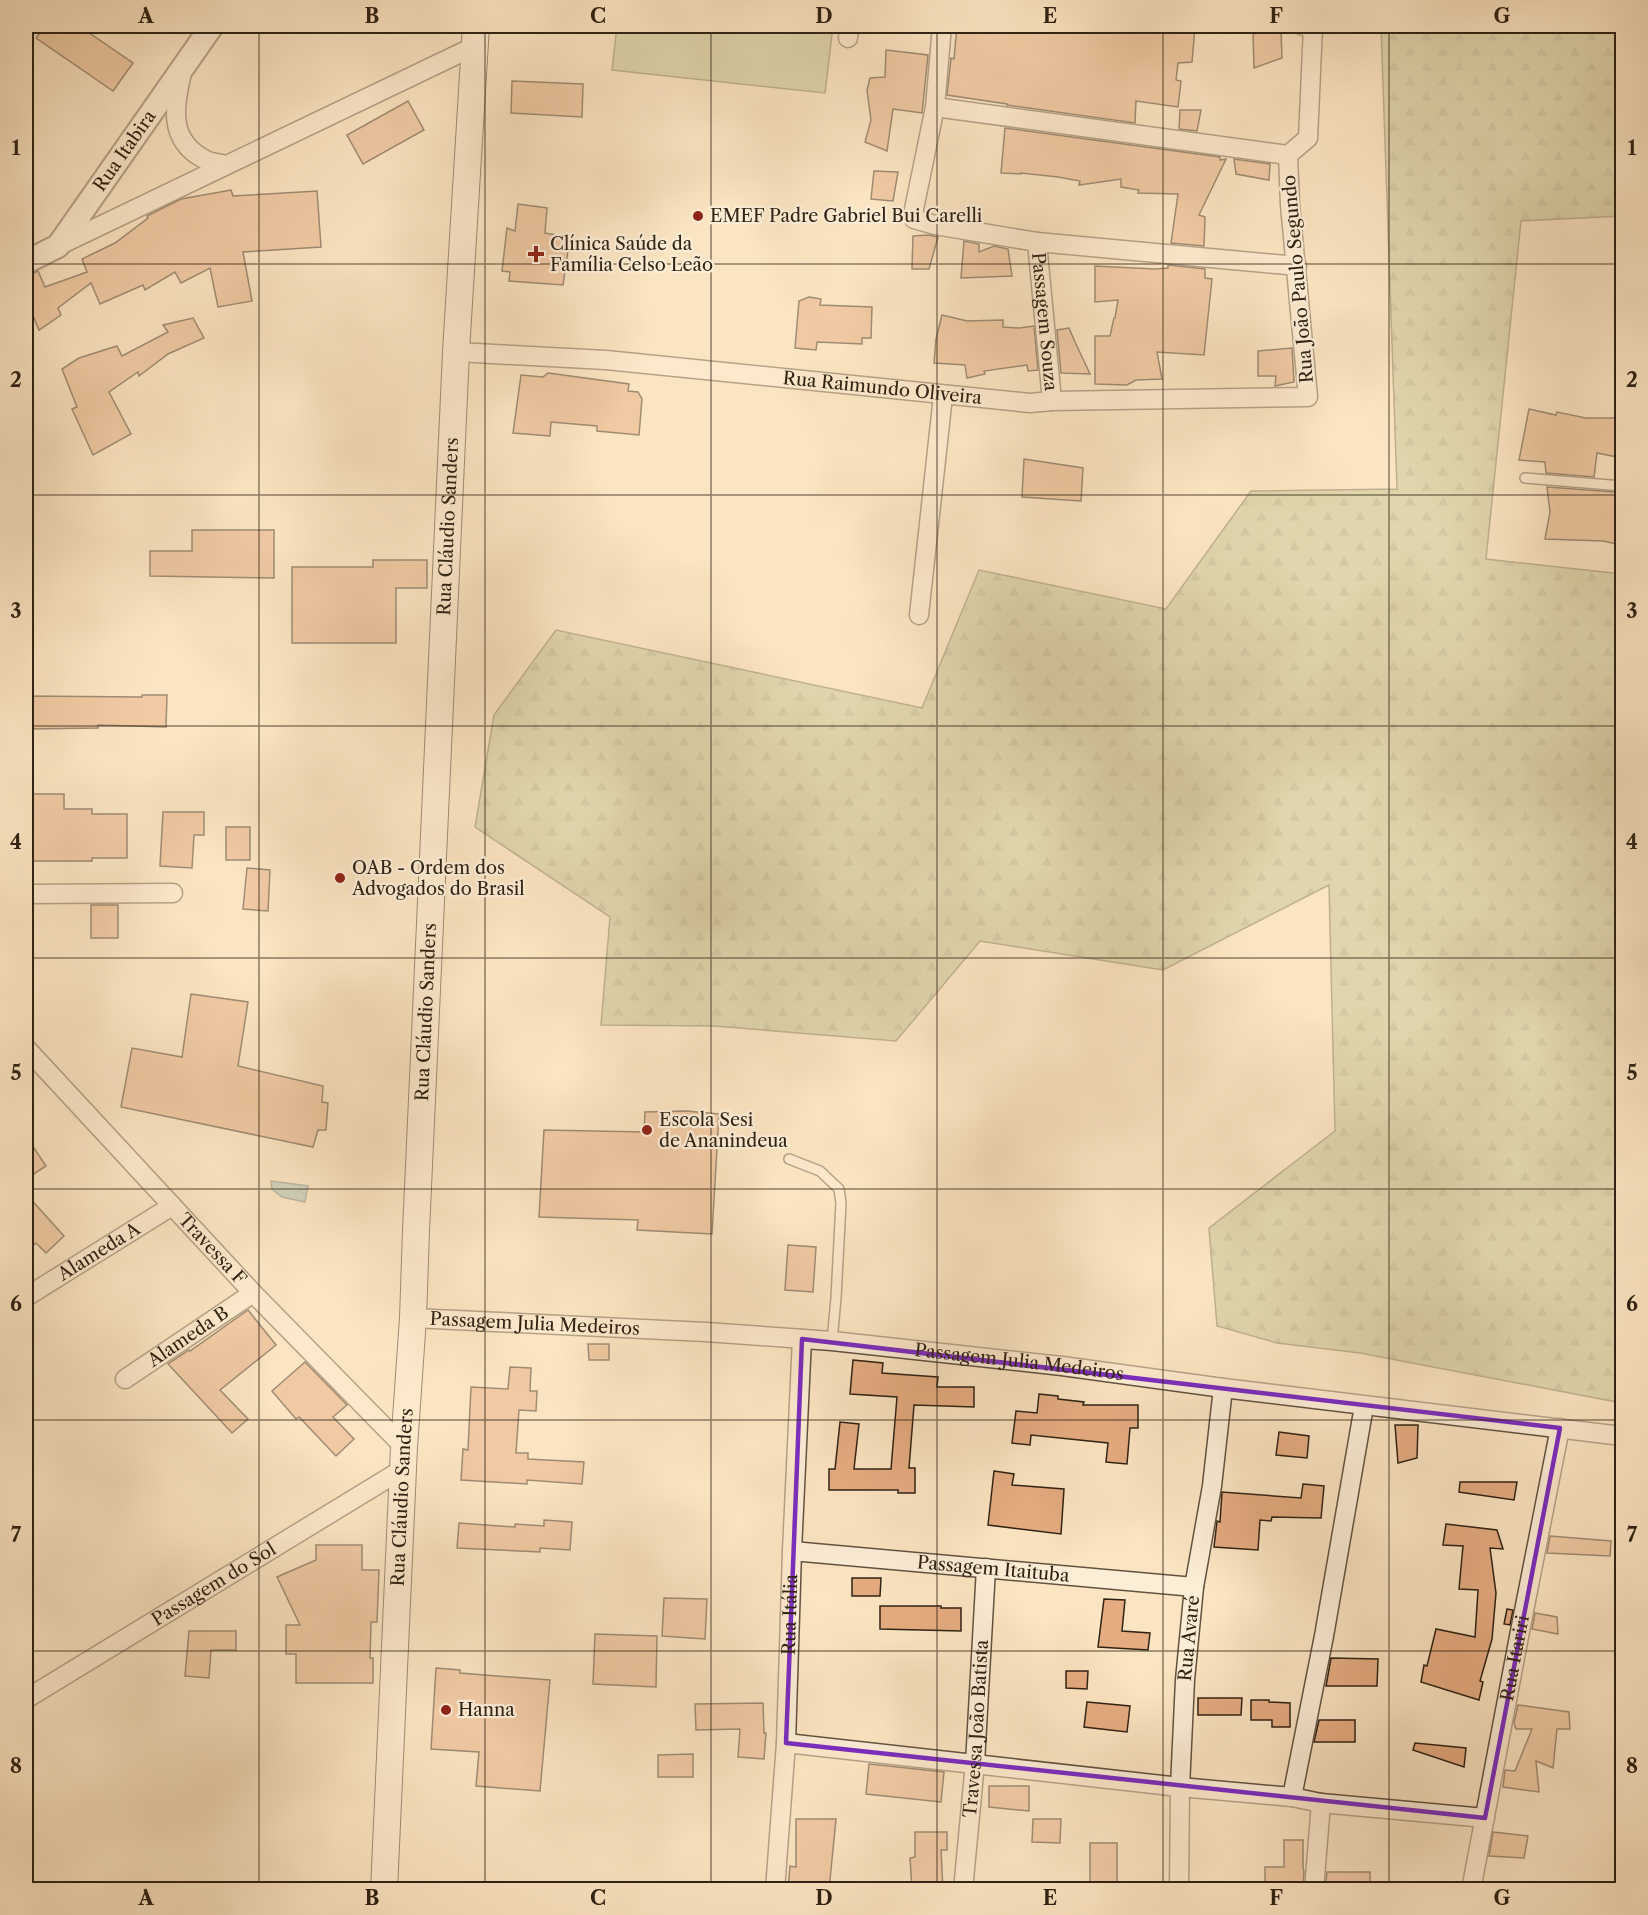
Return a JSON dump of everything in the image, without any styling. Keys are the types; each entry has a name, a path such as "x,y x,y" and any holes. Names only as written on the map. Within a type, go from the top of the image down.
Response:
{"main road":[{"name":"Rua Cláudio Sanders","path":"384,1890 404,1458 413,1318 456,352 476,36"}],"street":[{"name":"Rua Itabira","path":"26,262 58,246 212,26"},
{"path":"942,26 935,107 914,209 914,219 935,225 1037,242 1297,266"},
{"name":"Rua João Paulo Segundo","path":"1308,26 1308,138 1288,154 1290,206 1308,397"},
{"path":"58,246 226,165 476,36"},
{"path":"184,65 175,103 176,124 184,145 205,160 226,165"},
{"path":"935,107 1288,154"},
{"name":"Passagem Souza","path":"1037,242 1052,401"},
{"name":"Rua Raimundo Oliveira","path":"456,352 606,360 943,396 1030,403 1308,397"},
{"path":"919,615 943,396"},
{"path":"26,894 172,893"},
{"name":"Travessa F","path":"26,1048 404,1458"},
{"name":"Alameda A","path":"26,1298 172,1206"},
{"name":"Alameda B","path":"125,1379 253,1293"},
{"name":"Passagem Julia Medeiros","path":"413,1318 706,1332 832,1341 1062,1366 1364,1406 1623,1436"},
{"name":"Rua Itália","path":"775,1890 786,1743 802,1339"},
{"name":"Rua Avaré","path":"1179,1890 1180,1787 1185,1680 1194,1587 1212,1486 1223,1388"},
{"path":"1292,1797 1324,1636 1364,1406"},
{"name":"Rua Itariri","path":"1471,1890 1560,1428"},
{"name":"Passagem do Sol","path":"26,1698 404,1458"},
{"name":"Passagem Itaituba","path":"792,1551 1194,1587"},
{"name":"Travessa João Batista","path":"963,1890 975,1763 986,1568"},
{"path":"786,1743 1180,1787 1292,1797 1321,1803 1485,1818"},
{"path":"1314,1890 1321,1803"}],"lane":[{"path":"1525,478 1623,486"},
{"path":"789,1159 820,1171 839,1189 842,1203 832,1341"}],"highlighted area":[{"path":"802,1339 1560,1428 1485,1818 786,1743"}],"green space":[{"path":"617,26 833,26 825,93 612,70"},
{"path":"1381,26 1622,26 1622,216 1521,221 1486,559 1622,574 1622,1403 1360,1353 1277,1343 1217,1326 1209,1228 1335,1131 1329,885 1163,970 980,941 896,1041 714,1026 601,1025 610,917 475,827 494,715 556,630 922,708 979,570 1166,609 1251,491 1397,489"}],"water":[{"path":"271,1181 308,1186 305,1202 282,1197 272,1189"}],"building":[{"path":"45,26 79,26 133,63 113,91 36,38"},
{"path":"957,26 981,26 980,30 1034,30 1034,26 1195,28 1192,62 1178,63 1176,80 1181,81 1178,107 1136,101 1135,123 947,95"},
{"path":"1281,30 1282,58 1254,68 1253,34"},
{"path":"886,50 928,55 922,113 893,109 887,151 865,142 871,120 867,90 870,78 885,77"},
{"path":"512,81 583,84 582,117 511,113"},
{"path":"408,101 424,130 363,164 347,135"},
{"path":"1180,110 1201,110 1197,131 1179,129"},
{"path":"1005,128 1220,157 1220,160 1226,159 1199,215 1205,217 1204,246 1171,243 1178,194 1138,193 1139,190 1121,187 1121,179 1079,185 1080,181 1058,177 1001,173"},
{"path":"1234,159 1270,164 1269,180 1236,174"},
{"path":"874,171 898,172 893,201 871,199"},
{"path":"231,190 233,196 317,191 321,247 243,252 252,301 218,307 210,268 181,283 175,272 145,290 143,285 100,304 91,283 58,308 61,315 39,330 26,299 26,278 30,275 38,271 45,287 87,272 82,259 115,243 148,218 147,216 181,199"},
{"name":"Clínica Saúde da Família Celso Leão","path":"518,204 547,208 545,233 570,237 563,285 509,281 510,272 502,271 507,228 515,231"},
{"path":"966,211 977,211 977,221 966,219"},
{"path":"913,236 938,237 929,269 912,269"},
{"path":"964,241 979,244 979,252 994,246 1008,249 1012,276 961,278"},
{"path":"1168,265 1205,269 1205,278 1212,279 1204,355 1157,352 1162,379 1136,380 1127,385 1095,384 1095,336 1110,336 1118,300 1095,302 1095,266 1155,269 1168,268"},
{"path":"809,297 821,299 820,305 872,307 871,338 862,338 862,344 817,342 816,350 795,348 799,301"},
{"path":"942,315 967,321 1003,320 1003,327 1034,326 1038,370 1028,371 1027,365 984,371 985,374 967,378 965,365 934,363 936,339"},
{"path":"193,318 204,338 168,354 139,376 138,372 109,392 131,434 93,455 72,409 77,407 62,369 79,358 117,346 122,356 168,332 163,325"},
{"path":"1069,328 1090,374 1061,373 1057,330"},
{"path":"1292,348 1294,382 1275,386 1276,376 1258,376 1258,351"},
{"path":"548,373 629,384 628,391 638,392 642,399 639,435 597,431 597,426 551,422 550,436 513,433 521,375 543,377"},
{"path":"1529,409 1586,418 1623,418 1622,458 1597,453 1594,477 1546,473 1545,462 1519,460"},
{"path":"1024,459 1083,468 1081,501 1022,497"},
{"path":"1547,487 1620,494 1615,523 1617,544 1603,541 1545,539 1550,512"},
{"path":"192,530 274,530 274,578 150,576 150,551 192,551"},
{"path":"373,560 427,560 427,588 396,588 396,643 292,643 292,567 373,567"},
{"path":"142,695 167,695 166,727 98,725 98,728 26,729 26,696 142,697"},
{"path":"31,794 64,794 64,809 92,809 92,814 127,814 127,858 92,858 92,861 26,861 26,818 31,818"},
{"path":"163,812 204,812 204,835 194,835 192,868 160,866"},
{"path":"226,827 250,827 250,860 226,860"},
{"path":"247,868 270,870 268,911 243,909"},
{"path":"91,905 118,905 118,938 91,938"},
{"path":"191,994 248,1002 238,1066 323,1086 322,1102 328,1103 326,1130 318,1130 313,1147 121,1107 132,1048 182,1057"},
{"path":"686,1111 719,1114 712,1234 637,1230 638,1220 539,1217 544,1130 644,1132 645,1112"},
{"path":"26,1136 46,1166 26,1179"},
{"path":"26,1194 64,1236 46,1253 36,1243 26,1252"},
{"path":"788,1245 816,1247 813,1292 785,1290"},
{"path":"248,1310 276,1345 220,1390 248,1419 232,1433 168,1364"},
{"path":"588,1344 609,1344 609,1360 589,1360"},
{"path":"853,1360 883,1363 882,1373 938,1377 937,1387 974,1387 974,1407 914,1405 909,1468 915,1468 915,1493 898,1493 898,1490 829,1490 829,1469 835,1469 840,1422 859,1424 854,1469 891,1469 897,1397 850,1394"},
{"path":"305,1362 347,1405 333,1417 354,1439 336,1456 299,1417 296,1419 272,1391"},
{"path":"510,1367 531,1368 530,1391 537,1391 536,1411 519,1410 516,1453 528,1453 528,1459 584,1462 582,1484 527,1480 527,1484 461,1480 463,1449 468,1450 471,1387 508,1389"},
{"path":"1039,1394 1084,1402 1083,1405 1138,1405 1138,1428 1130,1428 1127,1464 1106,1462 1108,1443 1031,1435 1030,1445 1012,1443 1016,1411 1037,1413"},
{"path":"1395,1425 1418,1425 1417,1458 1398,1463"},
{"path":"1279,1432 1309,1436 1307,1458 1276,1455"},
{"path":"994,1471 1014,1474 1012,1485 1064,1489 1061,1534 988,1525"},
{"path":"1460,1482 1517,1482 1514,1500 1459,1492"},
{"path":"1303,1484 1324,1486 1321,1518 1272,1517 1271,1521 1260,1520 1258,1550 1214,1547 1217,1521 1220,1522 1222,1492 1301,1498"},
{"path":"544,1520 572,1522 570,1550 540,1548 540,1552 457,1548 459,1523 515,1527 515,1524 544,1526"},
{"path":"1446,1524 1497,1530 1503,1549 1490,1548 1496,1593 1492,1639 1480,1681 1483,1682 1479,1700 1421,1682 1436,1629 1475,1637 1478,1590 1459,1589 1463,1546 1443,1545"},
{"path":"1550,1536 1611,1541 1610,1556 1547,1553"},
{"path":"316,1545 362,1545 362,1570 379,1570 377,1622 371,1622 370,1658 373,1658 373,1683 296,1683 296,1654 286,1654 286,1625 300,1625 277,1577 316,1560"},
{"path":"852,1578 881,1578 880,1596 852,1596"},
{"path":"664,1598 707,1599 705,1639 662,1636"},
{"path":"1104,1599 1125,1600 1122,1631 1150,1633 1148,1650 1098,1647"},
{"path":"880,1606 961,1608 961,1631 880,1629"},
{"path":"1507,1609 1513,1610 1510,1625 1504,1624"},
{"path":"1535,1613 1557,1617 1558,1634 1532,1629"},
{"path":"189,1631 236,1631 236,1650 211,1650 209,1678 185,1676"},
{"path":"595,1634 657,1636 656,1687 593,1684"},
{"path":"1331,1658 1378,1659 1377,1686 1326,1686"},
{"path":"436,1668 460,1670 460,1673 550,1680 540,1791 476,1786 479,1752 431,1749"},
{"path":"1066,1671 1088,1671 1087,1689 1066,1688"},
{"path":"1198,1698 1242,1698 1241,1715 1198,1715"},
{"path":"1251,1700 1290,1703 1290,1727 1272,1727 1272,1720 1251,1720"},
{"path":"1087,1702 1130,1706 1127,1732 1084,1727"},
{"path":"763,1703 764,1733 766,1733 764,1759 738,1757 740,1729 696,1730 695,1704"},
{"path":"1518,1705 1569,1712 1570,1729 1557,1729 1553,1768 1536,1761 1539,1792 1503,1787 1505,1770 1515,1771 1532,1729 1516,1729 1514,1723"},
{"path":"1319,1720 1355,1720 1355,1742 1314,1742"},
{"path":"1415,1743 1466,1748 1464,1767 1413,1750"},
{"path":"693,1754 693,1777 658,1777 658,1755"},
{"path":"869,1764 944,1772 941,1802 866,1794"},
{"path":"989,1786 1029,1786 1029,1811 989,1807"},
{"path":"796,1819 836,1819 829,1890 788,1890 790,1866 796,1867"},
{"path":"1033,1819 1061,1819 1060,1843 1032,1842"},
{"path":"915,1832 947,1832 947,1850 941,1850 943,1890 912,1890 910,1858 915,1857"},
{"path":"1493,1832 1528,1836 1524,1858 1489,1856"},
{"path":"1284,1840 1303,1840 1303,1890 1265,1890 1265,1867 1284,1867"},
{"path":"1090,1843 1117,1843 1117,1888 1090,1888"},
{"path":"1327,1872 1370,1872 1370,1890 1325,1890"}],"place":[{"name":"EMEF Padre Gabriel Bui Carelli","path":"698,216"},
{"name":"Clínica Saúde da Família Celso Leão","path":"536,254"},
{"name":"OAB - Ordem dos Advogados do Brasil","path":"340,878"},
{"name":"Escola Sesi de Ananindeua","path":"647,1130"},
{"name":"Hanna","path":"446,1710"}]}
